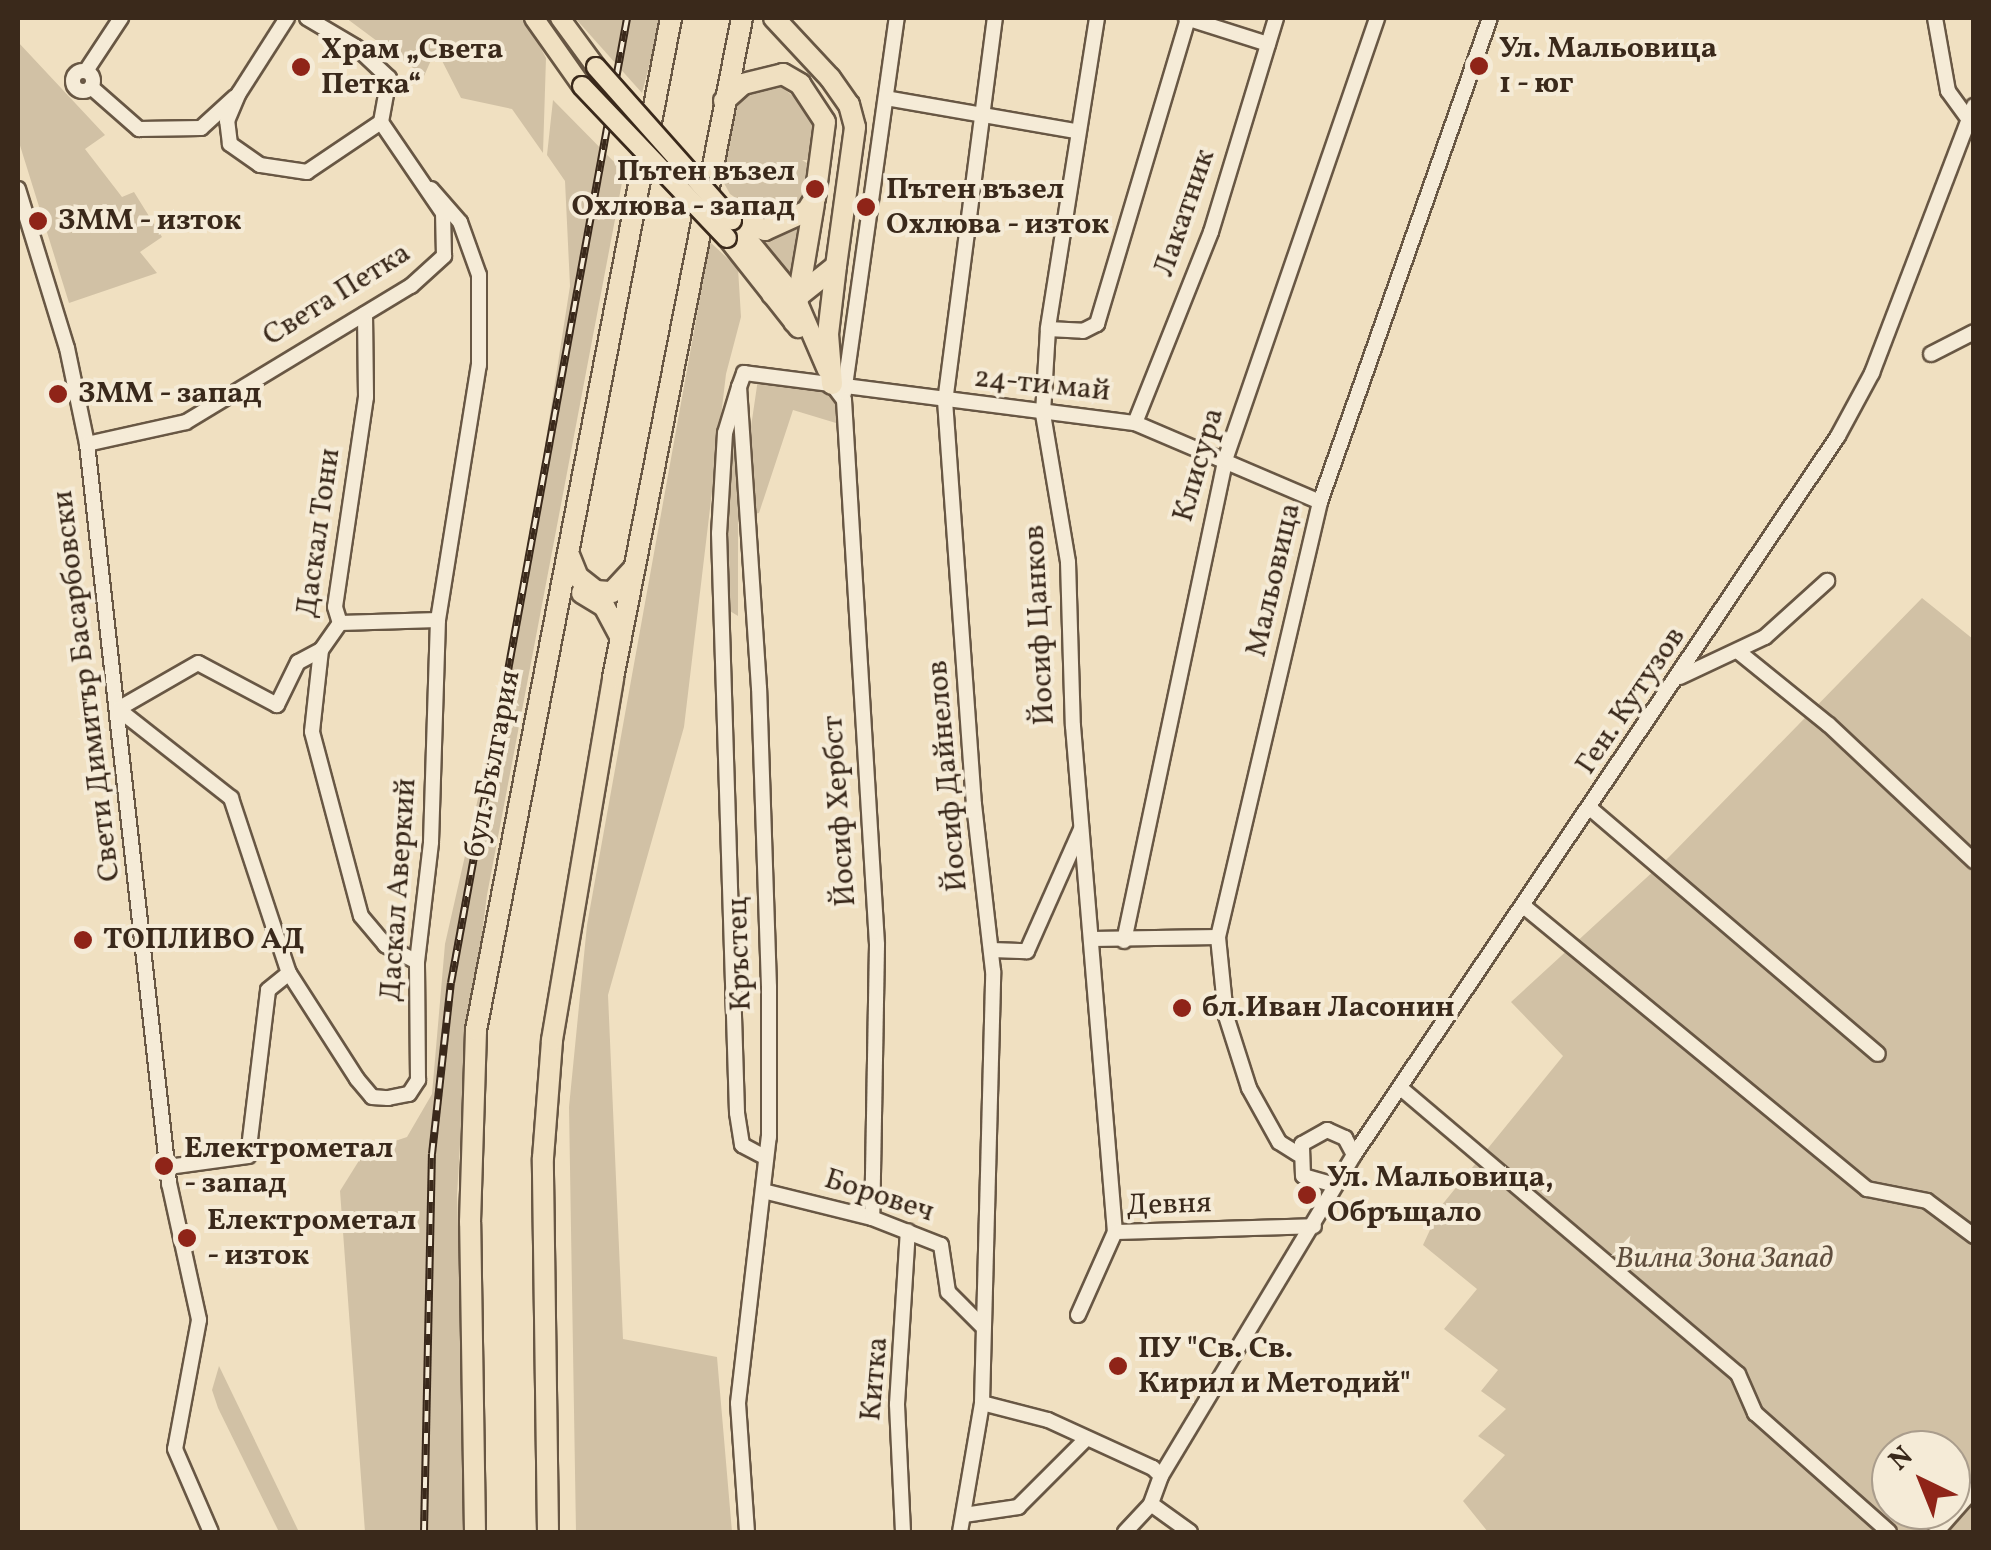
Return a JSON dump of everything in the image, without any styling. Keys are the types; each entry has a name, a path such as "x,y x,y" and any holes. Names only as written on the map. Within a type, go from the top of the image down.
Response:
{"highway":[{"name":"бул. България","path":"475,1532 470,1148 476,1030 536,694 561,596 670,18"},
{"path":"548,1532 543,1158 552,1040 621,638 742,18"},
{"path":"774,18 840,91 855,127 828,334 840,390"},
{"path":"724,101 759,77 783,74 800,84 825,122 815,198 795,221 765,230 729,229"},
{"path":"794,322 818,182"},
{"path":"772,294 796,298 836,266"},
{"path":"568,553 578,577 596,591 612,592 637,564"},
{"path":"561,596 591,595 621,638"}],"main road":[{"path":"534,18 582,86 796,298 840,390"},
{"path":"560,18 729,229 840,390"}],"street":[{"path":"120,18 86,70 91,87 140,129 201,128 239,93 288,18"},
{"path":"239,93 226,134 238,154 274,169 307,172 381,122 389,78 356,47 307,18"},
{"name":"Йосиф Хербст","path":"872,1218 878,946 840,390 897,18"},
{"name":"Йосиф Дайнелов","path":"960,1532 982,1404 992,950 974,805 945,402 995,18"},
{"name":"Йосиф Цанков","path":"1097,18 1076,131 1048,329 1043,414 1068,562 1081,830 1115,1232"},
{"path":"1048,329 1084,331 1097,324 1187,18 1268,44"},
{"name":"Лакатник","path":"1135,423 1211,232 1276,18"},
{"name":"Клисура","path":"1124,941 1225,460 1377,18"},
{"name":"Мальовица","path":"1298,1154 1279,1142 1249,1088 1226,1016 1218,937 1320,502 1490,18"},
{"path":"1935,18 1948,91 1971,113"},
{"path":"886,98 1076,131"},
{"name":"Ген. Кутузов","path":"1151,1504 1160,1476 1274,1294 1335,1185 1350,1172 1354,1155 1402,1090 1795,508 1872,373 1971,113"},
{"name":"Света Петка","path":"87,444 186,422 431,272 444,256 448,228 431,189 381,122"},
{"name":"Свети Димитър Басарбовски","path":"18,188 67,348 87,444 168,1167 199,1320 175,1449 211,1532"},
{"name":"Даскал Аверкий","path":"118,709 230,798 290,972 372,1097 409,1094 418,1080 417,962 431,842 438,620 479,365 479,275 460,222 431,189"},
{"name":"Даскал Тони","path":"365,314 366,397 335,606 340,624 321,650 312,732 361,916 384,945 417,962"},
{"path":"1930,354 1974,332"},
{"path":"742,380 725,433 719,533 737,1113 742,1145 766,1158"},
{"name":"24-ти май","path":"742,380 1135,423 1320,502"},
{"name":"Кръстец","path":"742,380 760,708 769,987 766,1158 738,1403 746,1532"},
{"path":"1679,677 1740,653 1827,582"},
{"path":"340,624 438,620"},
{"path":"118,709 198,663 277,705 298,662 321,650"},
{"path":"1740,653 1829,725 1974,861"},
{"path":"1591,809 1878,1054"},
{"path":"992,950 1027,951 1081,830"},
{"path":"1526,908 1867,1189 1927,1200 1974,1236"},
{"path":"1092,939 1218,937"},
{"path":"168,1167 248,1156 268,990 290,972"},
{"path":"1402,1090 1738,1374 1755,1412 1890,1532"},
{"path":"1335,1185 1312,1184 1298,1154 1308,1137 1327,1130 1345,1138 1354,1155"},
{"name":"Боровеч","path":"763,1190 872,1218 941,1245 948,1292 983,1327"},
{"name":"Девня","path":"1078,1314 1115,1232 1314,1226"},
{"name":"Китка","path":"903,1532 897,1404 908,1230"},
{"path":"982,1404 1048,1420 1160,1476"},
{"path":"964,1516 1018,1507 1086,1439"},
{"path":"1936,1532 1974,1489"},
{"path":"1125,1532 1151,1504 1190,1532"}],"green space":[{"path":"346,18 525,18 546,58 543,153 512,109 461,98 436,49 424,76"},
{"path":"575,18 662,18 642,93"},
{"path":"18,42 105,135 85,149 122,197 134,192 162,237 140,252 157,273 69,303 18,139"},
{"path":"776,83 806,106 816,126 811,160 802,160 810,165 805,193 788,212 760,215 730,194 720,176 732,112 756,87"},
{"path":"553,100 624,172 487,895 464,1076 457,1196 468,1532 365,1532 340,1191 365,1151 407,1137 432,1094 445,944 517,626 570,286 565,181 547,155"},
{"path":"798,225 791,276 757,236 778,237"},
{"path":"710,242 738,268 741,317 726,374 684,727 608,995 623,1339 717,1357 732,1532 576,1532 569,1107 587,925"},
{"path":"758,379 831,391 838,400 836,423 793,410 759,513 738,517 738,616 725,608 722,521 734,403 739,509"},
{"name":"Вилна Зона Запад","path":"1922,598 1973,639 1973,1532 1488,1532 1463,1501 1505,1455 1478,1436 1506,1409 1481,1391 1498,1370 1444,1329 1477,1289 1423,1245 1441,1206 1563,1056 1511,1002 1669,857"},
{"path":"219,1366 299,1532 279,1532 218,1408 212,1390"}],"railway":[{"path":"424,1532 432,1154 451,983 627,18"}],"place":[{"name":"Ул. Мальовица 1 - юг","path":"1479,66"},
{"name":"Храм „Света Петка“","path":"301,67"},
{"name":"Пътен възел Охлюва - запад","path":"815,189"},
{"name":"Пътен възел Охлюва - изток","path":"866,207"},
{"name":"ЗММ - изток","path":"38,221"},
{"name":"ЗММ - запад","path":"58,394"},
{"name":"ТОПЛИВО АД","path":"83,940"},
{"name":"бл.Иван Ласонин","path":"1182,1008"},
{"name":"Електрометал - запад","path":"164,1166"},
{"name":"Ул. Мальовица, Обръщало","path":"1307,1195"},
{"name":"Електрометал - изток","path":"187,1238"},
{"name":"ПУ \"Св. Св. Кирил и Методий\"","path":"1118,1366"}]}
